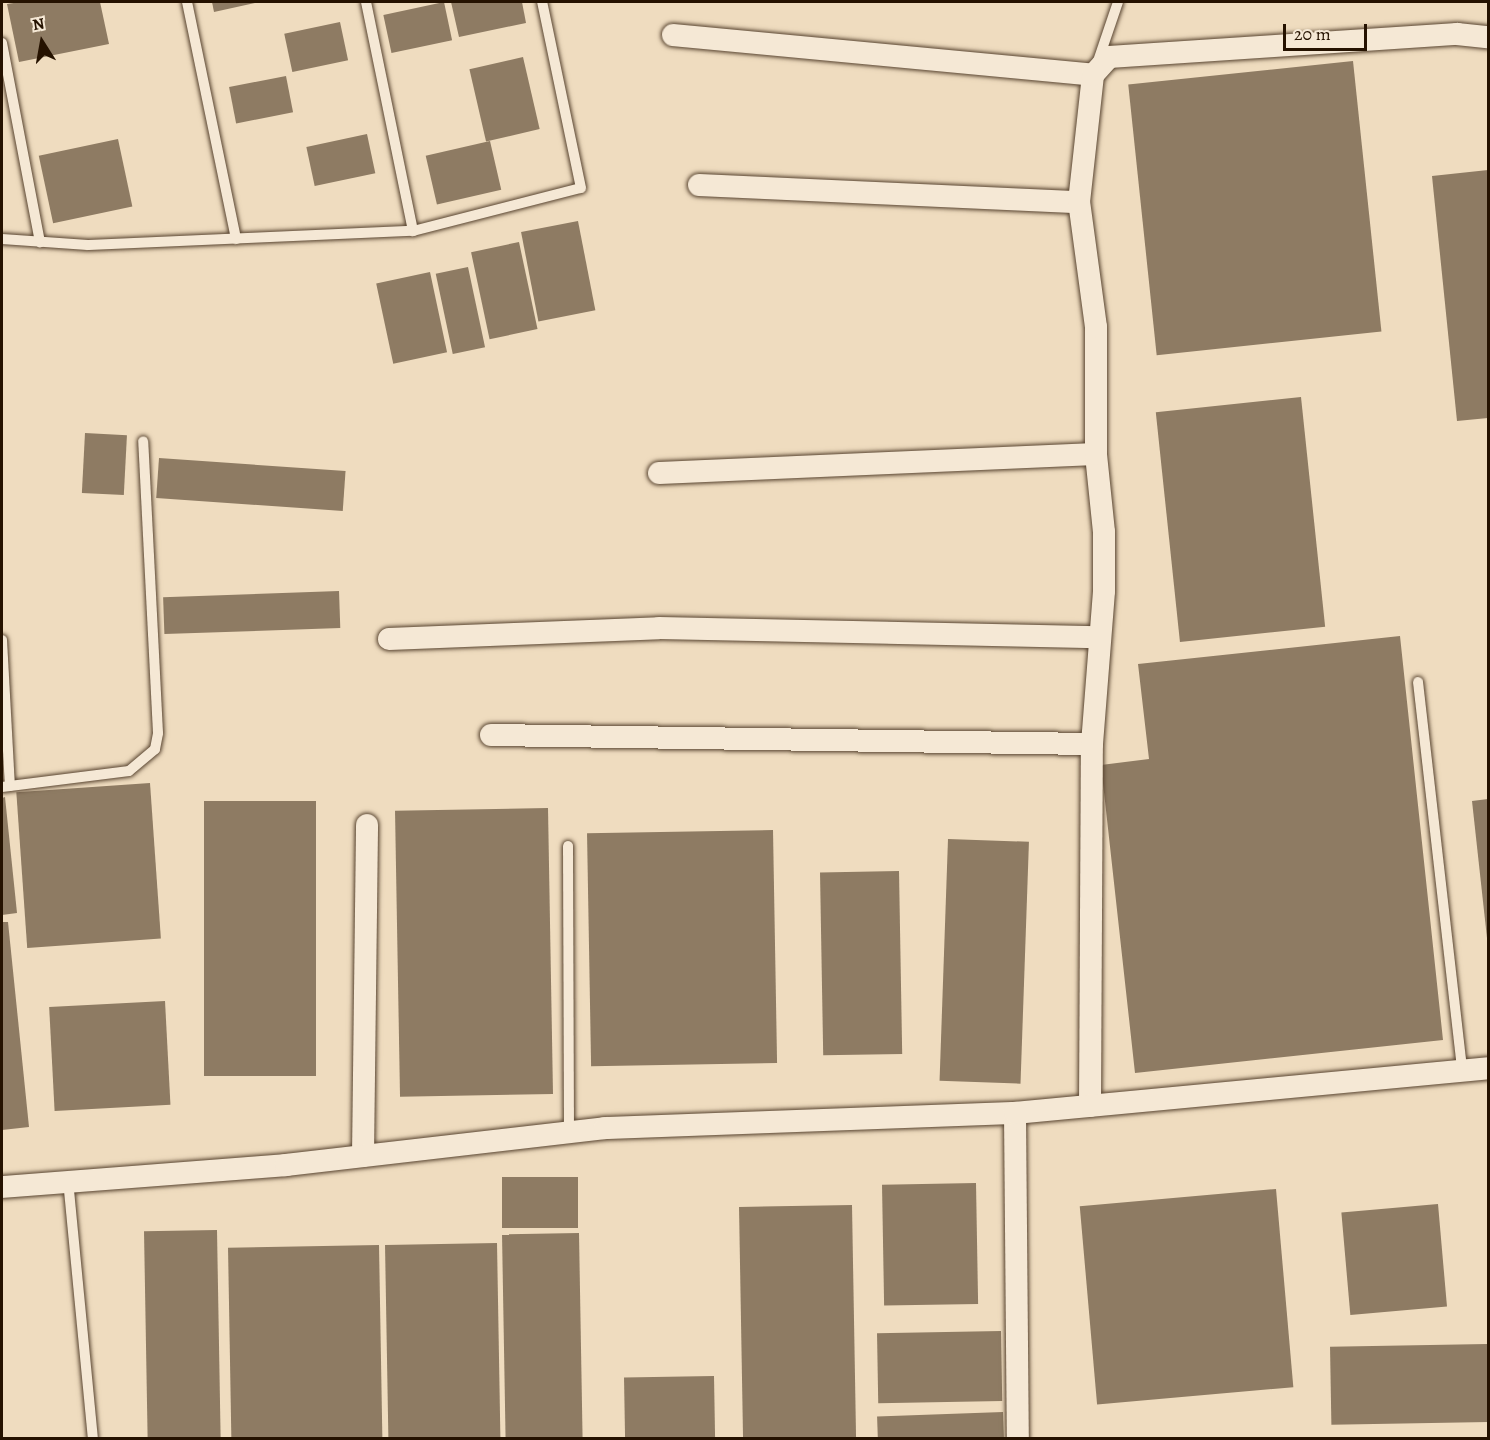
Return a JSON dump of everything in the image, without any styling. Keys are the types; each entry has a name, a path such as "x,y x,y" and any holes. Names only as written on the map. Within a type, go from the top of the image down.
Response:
{"street":[{"path":"1090,1106 1092,744 1098,637 1104,591 1096,454 1096,327 1079,202 1093,75 1109,57 1457,34 1488,37"},
{"path":"673,35 1093,75"},
{"path":"699,185 1079,202"},
{"path":"659,473 1096,454"},
{"path":"388,639 658,628 1098,637"},
{"path":"491,735 1092,744"},
{"path":"363,1156 367,825"},
{"path":"2,1187 68,1180 286,1165 569,1132 1015,1113 1488,1068"},
{"path":"1015,1113 1018,1438"}],"lane":[{"path":"188,2 236,239"},
{"path":"366,2 413,231"},
{"path":"2,239 88,245 413,231 581,188 542,2"},
{"path":"1093,75 1118,2"},
{"path":"2,43 40,242"},
{"path":"2,640 6,786 129,771 155,749 157,721 143,441"},
{"path":"1418,682 1462,1071"},
{"path":"568,846 569,1132"},
{"path":"68,1180 93,1438"}],"building":[{"path":"100,2 109,44 19,62 7,4"},
{"path":"212,2 259,2 214,12"},
{"path":"444,2 452,40 391,53 383,15"},
{"path":"451,2 522,2 526,23 459,37"},
{"path":"340,22 348,60 292,72 284,34"},
{"path":"523,57 540,129 486,141 469,69"},
{"path":"1353,61 1381,332 1157,355 1128,85"},
{"path":"286,76 293,112 236,123 229,87"},
{"path":"367,134 375,173 315,186 306,147"},
{"path":"118,139 132,206 53,223 39,156"},
{"path":"490,141 501,190 437,205 426,156"},
{"path":"1488,170 1488,418 1457,421 1432,176"},
{"path":"578,221 595,310 538,321 521,232"},
{"path":"519,242 538,329 490,339 471,252"},
{"path":"468,267 485,347 453,354 436,274"},
{"path":"430,272 447,352 393,364 376,283"},
{"path":"1301,397 1325,627 1180,642 1156,412"},
{"path":"85,433 127,435 124,495 82,493"},
{"path":"159,458 346,471 343,511 156,498"},
{"path":"339,591 340,628 164,634 163,597"},
{"path":"1400,636 1443,1040 1135,1073 1101,765 1149,759 1138,664"},
{"path":"150,783 161,939 27,948 16,792"},
{"path":"5,797 17,913 2,915 2,798"},
{"path":"1488,799 1488,938 1487,938 1472,801"},
{"path":"204,801 316,801 316,1076 204,1076"},
{"path":"548,808 553,1094 400,1097 395,811"},
{"path":"773,830 777,1063 591,1066 587,833"},
{"path":"948,839 1029,842 1021,1084 940,1081"},
{"path":"899,871 902,1054 823,1055 820,872"},
{"path":"2,922 8,922 29,1127 2,1130"},
{"path":"165,1001 170,1105 55,1111 49,1007"},
{"path":"502,1177 578,1177 578,1228 502,1228"},
{"path":"976,1183 978,1304 884,1306 882,1185"},
{"path":"1276,1189 1293,1387 1097,1404 1080,1206"},
{"path":"1438,1204 1447,1307 1350,1315 1341,1212"},
{"path":"852,1205 856,1438 743,1438 739,1207"},
{"path":"217,1230 221,1438 148,1438 144,1231"},
{"path":"579,1233 583,1438 506,1438 502,1234"},
{"path":"497,1243 500,1438 388,1438 385,1245"},
{"path":"379,1245 382,1438 231,1438 228,1248"},
{"path":"1001,1331 1002,1401 878,1403 877,1333"},
{"path":"1487,1344 1488,1422 1331,1425 1330,1347"},
{"path":"714,1376 715,1438 625,1438 624,1378"},
{"path":"1003,1412 1004,1438 878,1438 877,1416"}]}
